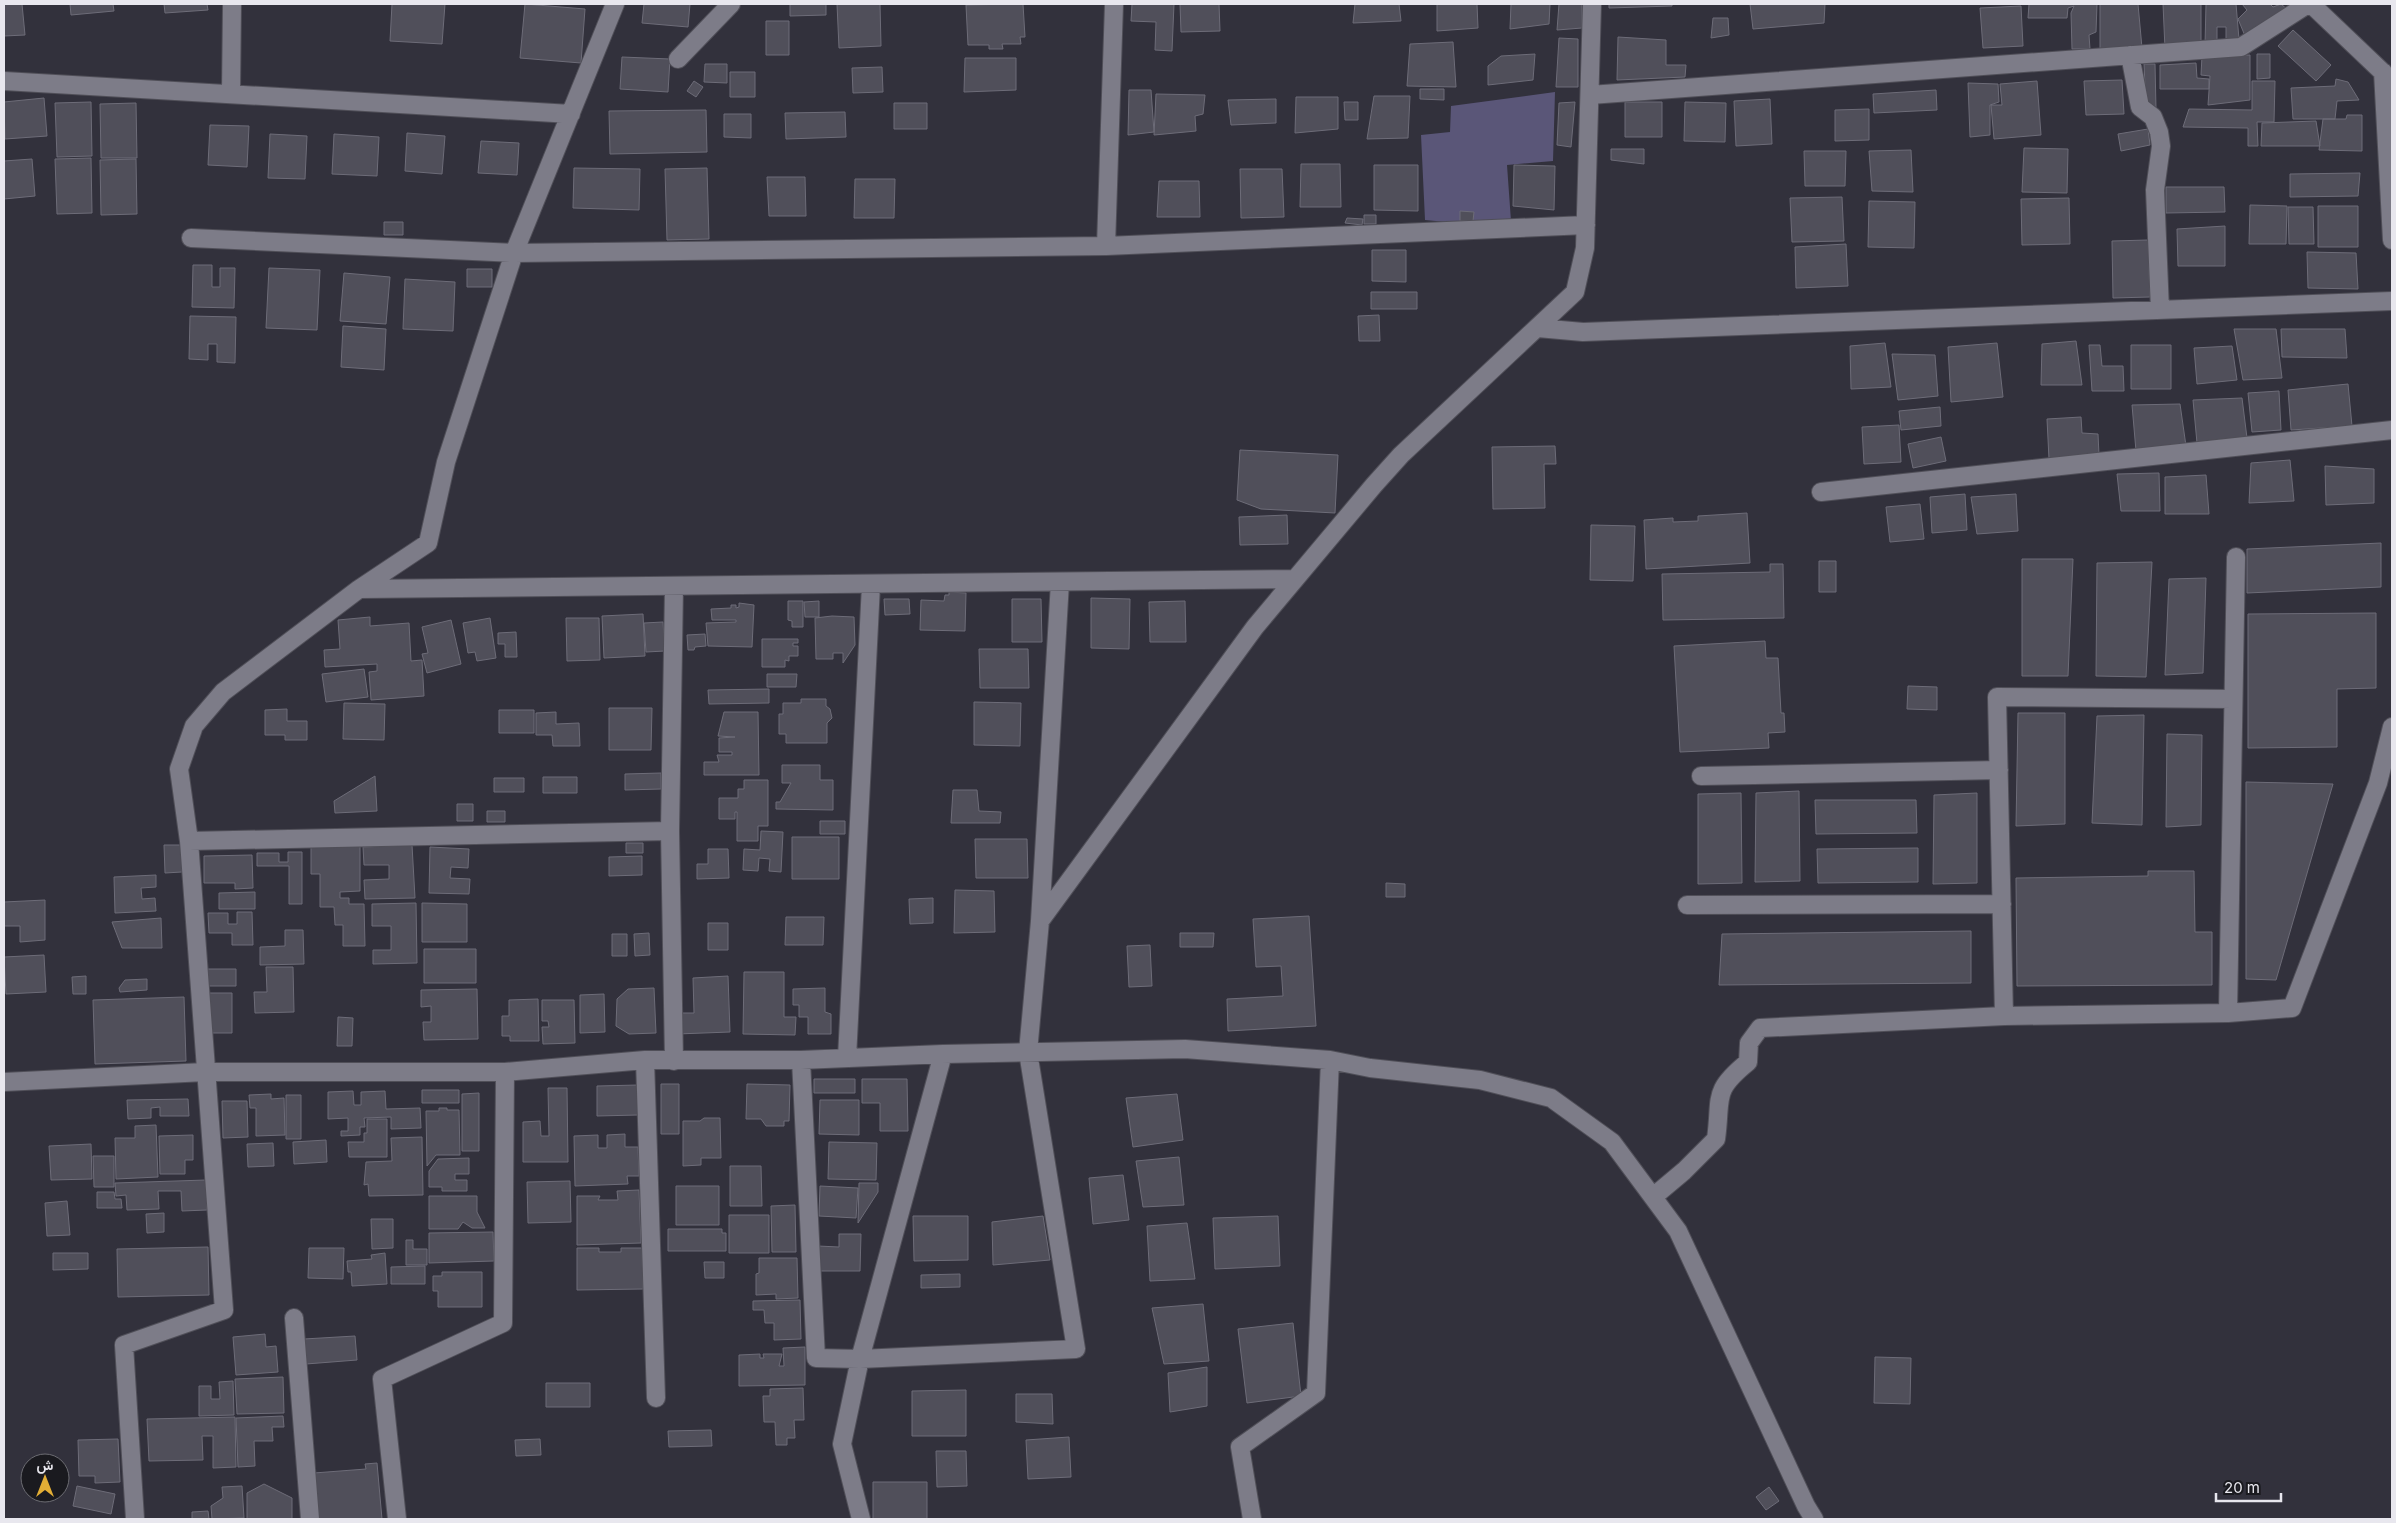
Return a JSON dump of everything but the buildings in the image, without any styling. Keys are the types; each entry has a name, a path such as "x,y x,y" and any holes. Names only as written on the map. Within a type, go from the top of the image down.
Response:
{"street":[{"path":"231,93 232,4"},
{"path":"135,1519 124,1345 224,1310 189,841 179,769 194,726 223,692 359,589 428,543 446,462 514,253 615,4"},
{"path":"678,59 731,4"},
{"path":"1106,246 1114,4"},
{"path":"1040,921 1255,627 1401,455 1575,292 1585,248 1592,4"},
{"path":"1590,95 2241,47 2310,4 2388,77 2392,240"},
{"path":"2130,55 2140,107 2153,117 2159,132 2161,146 2155,190 2160,310"},
{"path":"4,81 570,114"},
{"path":"191,238 514,253 1106,246 1586,225"},
{"path":"1538,328 1583,332 2392,301"},
{"path":"1821,492 2392,430"},
{"path":"2228,1013 2236,557"},
{"path":"359,589 1296,579"},
{"path":"801,1060 816,1358 860,1359 1076,1349 1028,1052 1040,921 1060,582"},
{"path":"847,1058 871,585"},
{"path":"674,587 670,831 674,1061"},
{"path":"2004,1016 1997,697 2233,699"},
{"path":"1653,1197 1684,1171 1716,1139 1718,1097 1729,1079 1748,1062 1749,1043 1760,1028 2004,1016 2228,1013 2292,1008 2378,783 2392,727"},
{"path":"1700,776 1999,770"},
{"path":"189,841 670,831"},
{"path":"1687,905 2002,904"},
{"path":"4,1082 205,1072 506,1072 644,1060 801,1060 943,1054 1185,1049 1330,1060 1370,1068 1480,1080 1551,1098 1612,1142 1678,1231 1806,1506 1814,1519"},
{"path":"861,1519 842,1444 860,1359 943,1054"},
{"path":"644,1060 656,1398"},
{"path":"1252,1519 1240,1447 1316,1393 1330,1060"},
{"path":"397,1519 382,1379 503,1323 506,1072"},
{"path":"294,1318 310,1519"}],"shaded area":[{"path":"1555,92 1553,161 1507,165 1511,221 1467,224 1425,220 1421,135 1450,132 1451,106"}]}
